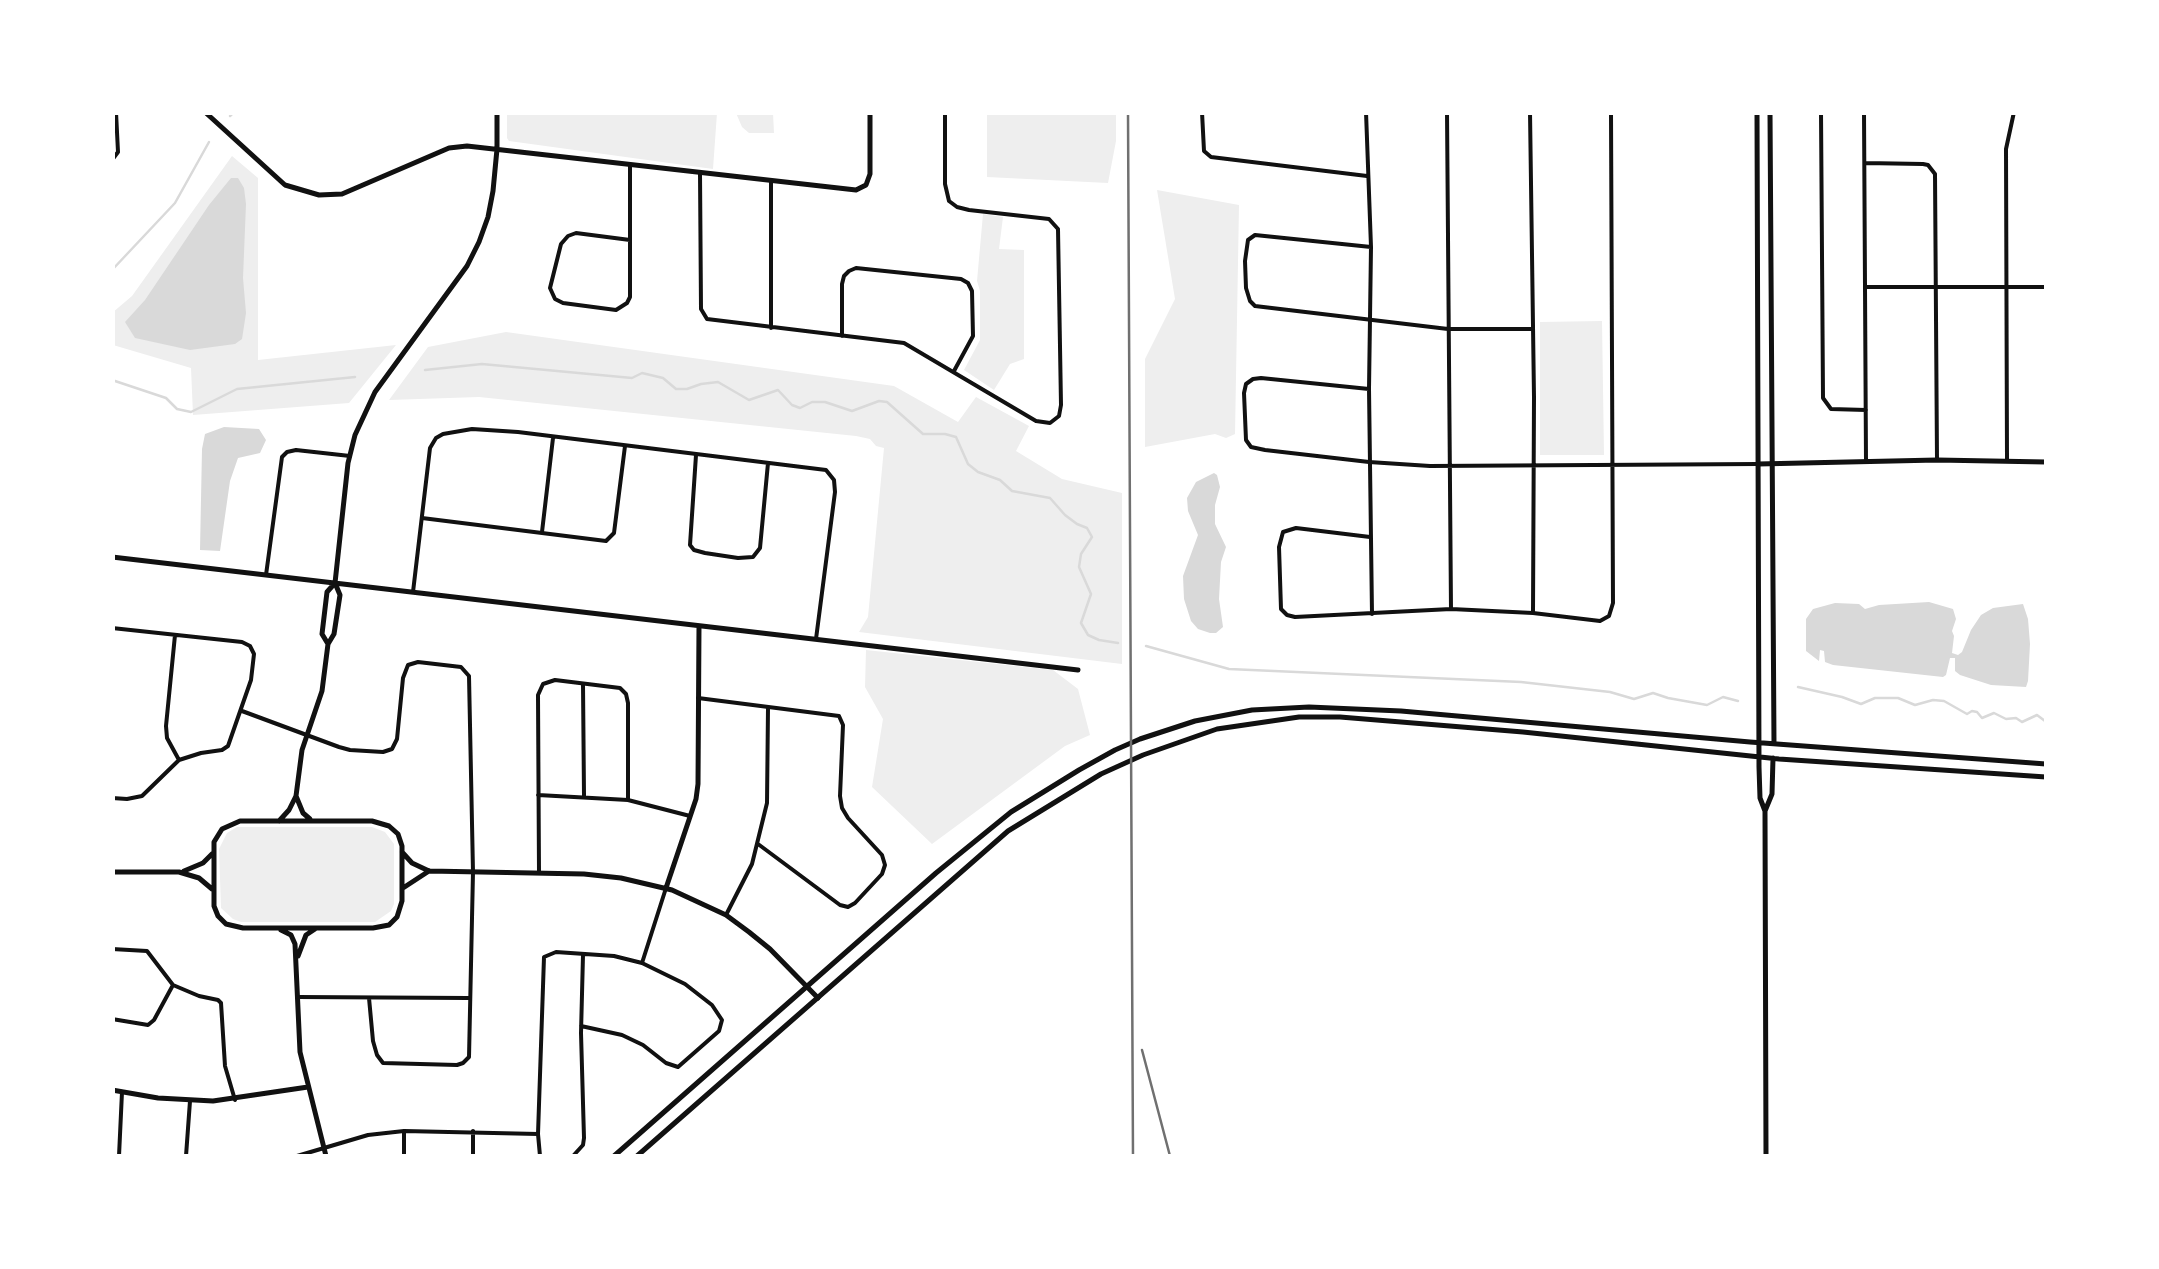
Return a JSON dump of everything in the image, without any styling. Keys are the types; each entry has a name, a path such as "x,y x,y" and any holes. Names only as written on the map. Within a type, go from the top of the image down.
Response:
{"street":[{"path":"112,160 118,152 116,112"},
{"path":"205,112 285,184 319,195 342,194 449,148 467,146 850,190 861,188 869,180 870,112"},
{"path":"278,821 296,796 298,768 322,690 328,644 334,634 340,595 336,583 355,435 375,392 475,252 491,204 498,148 497,112"},
{"path":"700,173 702,314 712,321 904,343 1036,421 1050,424 1059,416 1058,229 1048,219 969,210 949,202 945,184 945,112"},
{"path":"1202,112 1204,151 1210,158 1368,176"},
{"path":"1366,112 1371,247 1372,614"},
{"path":"1447,112 1450,610"},
{"path":"1530,112 1533,613"},
{"path":"1370,537 1296,528 1284,532 1279,547 1281,609 1295,617 1450,610 1533,613 1600,621 1609,616 1614,604 1611,112"},
{"path":"1757,112 1766,1156"},
{"path":"1765,811 1772,794 1776,759 1770,112"},
{"path":"1821,112 1822,398 1831,410 1866,410"},
{"path":"1864,112 1866,462"},
{"path":"2006,462 2006,149 2014,112"},
{"path":"1864,164 1923,164 1936,174 1936,460"},
{"path":"630,165 630,240 630,298 616,310 555,299 550,288 561,244 568,236 630,240"},
{"path":"771,181 772,328"},
{"path":"1371,247 1252,236 1245,261 1248,296 1256,306 1370,320 1448,329 1533,329"},
{"path":"842,336 842,284 849,271 856,268 961,279 972,290 973,336 954,371"},
{"path":"1865,287 2046,287"},
{"path":"1369,389 1261,378 1246,384 1246,440 1251,447 1369,462 1450,466 2046,462"},
{"path":"414,592 430,448 442,434 472,429 553,436 823,469 831,474 835,492 816,639"},
{"path":"542,532 553,436"},
{"path":"422,518 604,542 614,533 625,446"},
{"path":"266,575 282,457 296,450 350,456"},
{"path":"696,456 690,545 704,554 738,558 753,557 760,548 768,463"},
{"path":"112,557 1078,670"},
{"path":"328,644 322,634 328,592 336,583"},
{"path":"642,963 698,784 699,626"},
{"path":"112,628 242,642 254,654 242,710 224,749 178,760 142,796 112,798"},
{"path":"175,636 166,726 178,760"},
{"path":"242,710 350,750 389,750 397,739 402,678 408,665 418,662 465,669 469,681 473,872 469,1058 457,1065 382,1063 373,1042 369,998"},
{"path":"539,873 539,689 549,680 620,688 628,698 628,800"},
{"path":"583,684 584,796"},
{"path":"698,698 839,716 843,725 842,808 885,864 882,874 848,907 758,844"},
{"path":"726,915 758,844 767,803 768,706"},
{"path":"614,1156 936,873 1011,812 1115,750 1206,719 1252,710 1310,707 2046,764"},
{"path":"637,1156 1008,832 1115,768 1184,739 1217,730 1299,717 1340,717 1776,759 2046,777"},
{"path":"296,796 312,821"},
{"path":"538,796 628,800 690,816"},
{"path":"240,821 312,821 384,823 398,834 402,890 400,912 393,921 384,927 237,928 226,924 216,911 214,891 218,833 240,821"},
{"path":"179,872 202,864 214,852"},
{"path":"402,852 412,863 430,871 584,874 666,888 726,915 770,949 818,998"},
{"path":"402,890 430,871"},
{"path":"112,872 179,872 198,878 214,891"},
{"path":"278,928 292,935 297,959 299,1040 326,1153"},
{"path":"297,959 306,935 316,928"},
{"path":"112,948 147,952 173,985 221,1003 222,1046 235,1100"},
{"path":"540,1156 543,961 549,954 614,956 642,963 685,984 712,1006 721,1016 722,1025 678,1067 622,1035 581,1026"},
{"path":"573,1156 584,1138 583,954"},
{"path":"112,1019 148,1025 173,985"},
{"path":"298,998 469,998"},
{"path":"112,1090 190,1102 235,1100 308,1088"},
{"path":"119,1156 122,1092"},
{"path":"186,1156 190,1102"},
{"path":"298,1156 326,1153 368,1135 404,1130 538,1134"},
{"path":"404,1130 404,1156"},
{"path":"473,1130 473,1156"}],"shaded area":[{"path":"507,113 717,113 713,169 509,141"},
{"path":"736,113 773,113 774,133 749,133"},
{"path":"987,113 1116,113 1116,141 1108,183 987,177"},
{"path":"232,156 258,178 258,360 396,345 349,403 193,415 191,368 113,345 112,313 132,296"},
{"path":"231,178 238,178 244,188 246,204 246,313 242,339 235,344 190,350 135,338 125,322 145,300"},
{"path":"1157,190 1239,205 1235,434 1226,438 1215,434 1145,447 1145,359 1175,299"},
{"path":"983,214 1003,217 999,249 1024,250 1024,359 1010,364 994,390 964,370 980,340 977,281"},
{"path":"1602,321 1604,455 1540,455 1540,322"},
{"path":"506,332 894,386 958,422 976,397 1029,426 1016,451 1062,479 1122,493 1122,664 859,632 868,617 884,448 870,439 479,397 389,400 428,347"},
{"path":"224,427 259,429 266,440 260,453 238,458 230,481 220,551 200,550 202,449 205,434"},
{"path":"1214,473 1220,487 1215,524 1226,547 1219,599 1223,627 1210,633 1198,629 1191,621 1184,599 1183,576 1198,535 1187,498 1196,482"},
{"path":"1929,602 1953,609 1956,619 1952,653 1958,655 1981,615 1993,608 2023,604 2030,644 2026,687 1991,685 1960,675 1955,671 1955,658 1950,658 1943,677 1833,665 1825,662 1824,651 1820,650 1819,661 1806,651 1806,619 1813,609 1835,603 1859,604 1865,609"},
{"path":"866,650 1053,670 1078,689 1090,735 1065,746 932,844 872,787 883,719 865,687"},
{"path":"237,827 372,827 385,832 394,844 391,911 375,922 233,919 221,908 219,849 227,833"}],"waterway":[{"path":"230,116 234,112"},
{"path":"112,270 175,203 209,142"},
{"path":"425,370 482,364 632,378 642,373 663,378 676,389 718,382 749,400 778,390 800,408 812,402 825,402 852,411 887,402 923,434 956,437 968,464 978,472 1000,480 1012,491 1050,498 1065,515 1087,528 1092,537 1081,554 1079,567 1091,594 1081,623 1088,635 1118,643"},
{"path":"112,380 166,398 177,409 191,412 237,389 355,377"},
{"path":"1146,646 1229,669 1521,682 1610,692 1634,699 1653,693 1707,705 1723,697 1738,701"},
{"path":"1798,687 1861,704 1875,698 1898,698 1915,705 1933,700 1944,701 1967,714 1977,712 1982,718 1994,713 2022,722 2037,715 2046,720"}],"railway":[{"path":"1128,112 1133,1156"},
{"path":"1142,1050 1170,1156"}]}
